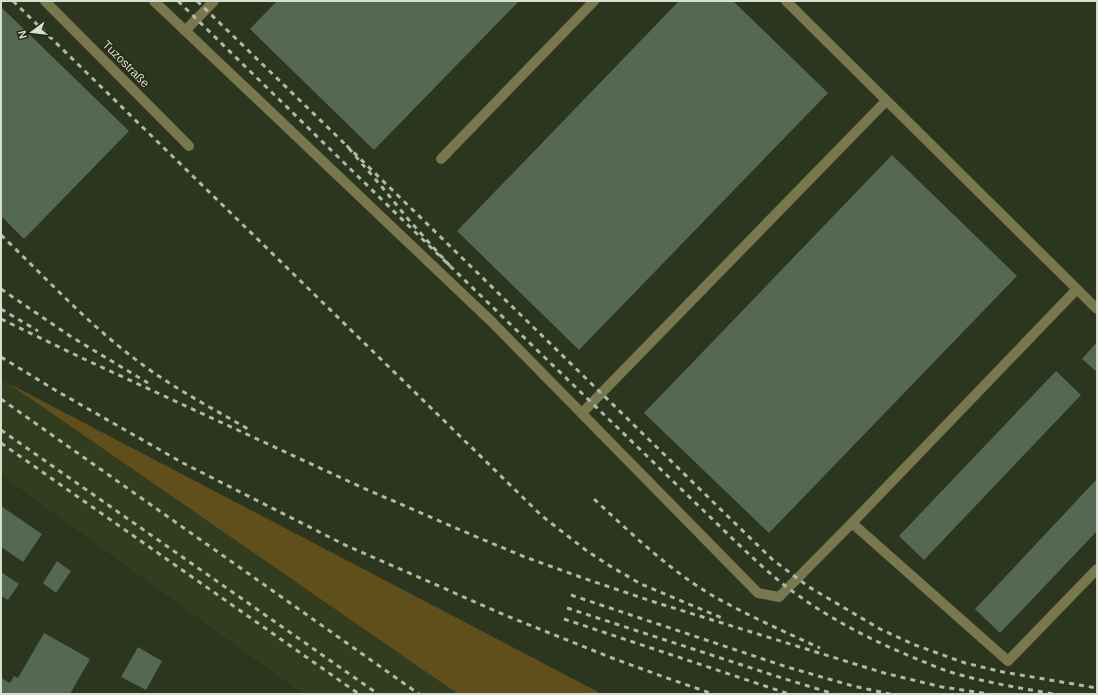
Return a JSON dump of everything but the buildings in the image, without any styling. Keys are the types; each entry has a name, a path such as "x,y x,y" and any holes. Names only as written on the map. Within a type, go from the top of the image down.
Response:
{"lane":[{"name":"Tuzostraße","path":"45,1 189,146"},
{"path":"154,1 492,322 758,593 779,597 1077,289"},
{"path":"185,31 214,1"},
{"path":"441,159 594,1"},
{"path":"786,1 1097,308"},
{"path":"582,413 886,100"},
{"path":"852,523 1008,661 1097,569"}],"shaded area":[{"path":"1,377 458,694 303,694 1,475"},
{"path":"8,383 602,694 458,694"}],"railway":[{"path":"13,1 542,516 587,551 641,584 722,618"},
{"path":"178,1 450,266 408,219 346,145 773,560 809,587 880,629 915,645 965,663 1003,672 1097,688"},
{"path":"197,1 346,145"},
{"path":"1,235 68,301 121,348 165,380 248,429"},
{"path":"450,266 743,548 790,590 813,606 859,632 890,647 950,672 989,682 1054,694"},
{"path":"1,289 70,336 148,383"},
{"path":"1,309 38,331"},
{"path":"1,319 361,487 525,557 651,601 884,673 942,687 989,694"},
{"path":"1,357 55,390 183,463 343,544 507,616 612,658 713,694"},
{"path":"1,399 419,694"},
{"path":"1,430 378,694"},
{"path":"1,443 359,694"},
{"path":"594,499 667,564 698,587 741,611 820,648"},
{"path":"571,595 787,667 853,686 890,694"},
{"path":"567,608 834,694"},
{"path":"564,619 789,694"}]}
